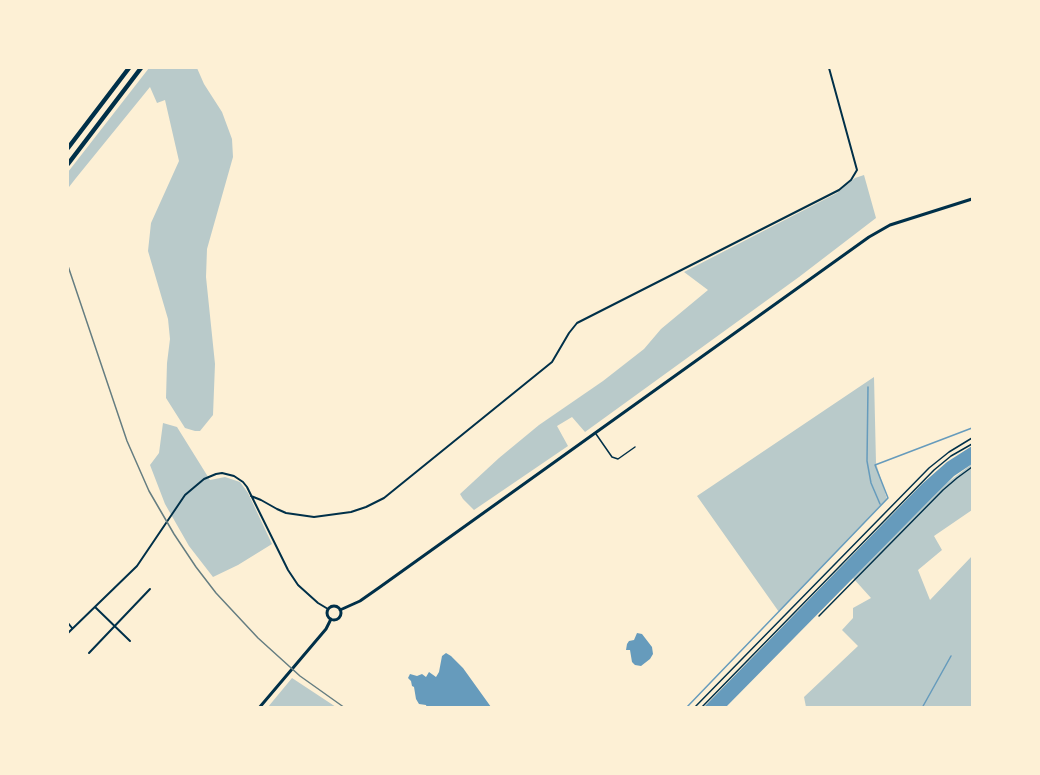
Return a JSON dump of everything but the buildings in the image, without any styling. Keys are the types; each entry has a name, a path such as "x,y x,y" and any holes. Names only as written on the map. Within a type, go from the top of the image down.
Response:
{"highway":[{"path":"68,148 129,68"},
{"path":"68,164 141,68"}],"street":[{"path":"251,496 286,513 314,517 351,512 384,498 552,362 577,323 839,190 851,180 858,170 829,68"},
{"path":"340,610 360,601 869,237 890,225 972,199"},
{"path":"68,633 137,566 185,495 210,476 222,473 234,476 243,482 293,578 318,603 328,609"},
{"path":"89,653 150,589"},
{"path":"328,609 334,606 340,610"},
{"path":"95,607 130,641"},
{"path":"328,609 327,615 332,619"},
{"path":"259,708 332,619 339,616 340,610"},
{"path":"68,623 72,628"}],"lane":[{"path":"595,433 612,458 618,459 635,447"}],"path":[{"path":"694,708 929,468 972,438"},
{"path":"700,708 934,470 951,456 972,444"},
{"path":"819,616 944,490 972,467"}],"shaded area":[{"path":"149,68 197,68 204,84 222,112 232,139 233,157 207,249 206,277 215,364 213,415 200,431 185,428 166,398 170,339 168,319 148,251 151,223 179,161 165,100 157,103 150,87 68,187 68,172"},
{"path":"864,175 876,218 799,277 585,432 572,417 557,426 568,446 474,510 463,499 460,494 499,458 539,425 603,381 644,349 661,329 708,290 684,272 837,193 855,178"},
{"path":"874,377 876,463 887,499 779,612 697,496"},
{"path":"163,423 177,427 210,480 225,477 240,482 248,493 272,544 213,577 189,546 165,504 150,465 159,453"},
{"path":"972,464 972,510 934,536 942,550 918,570 930,600 972,556 972,707 806,707 804,697 858,646 842,630 853,618 853,608 871,598 853,578 947,483"},
{"path":"292,678 336,707 268,707"}],"water":[{"path":"972,446 972,464 954,476 726,707 704,707 922,484 947,462"},
{"path":"637,633 642,634 652,647 653,654 641,666 632,662 630,650 626,650 627,644 634,640"},
{"path":"446,653 463,668 491,707 427,708 426,705 419,704 414,687 408,678 410,674 417,676 422,674 426,677 429,672 436,677 442,656"}],"waterway":[{"path":"868,387 867,461 871,483 880,504"},
{"path":"686,708 888,498 875,465 972,428"},
{"path":"922,708 951,656"}],"railway":[{"path":"68,266 127,441 149,491 174,534 216,593 258,638 300,676 345,708"}]}
